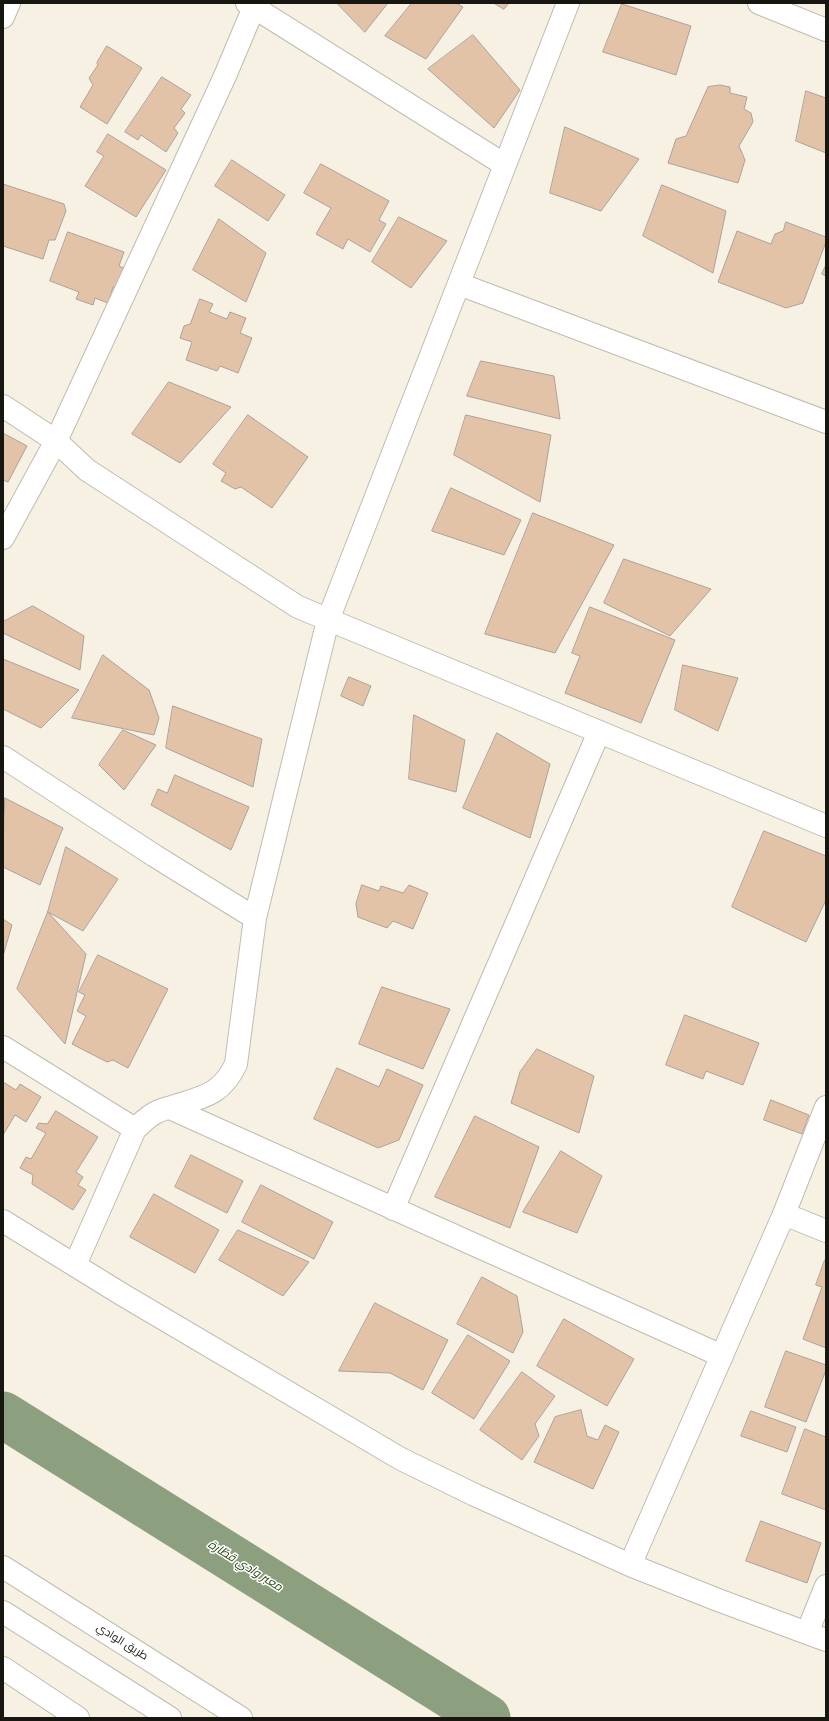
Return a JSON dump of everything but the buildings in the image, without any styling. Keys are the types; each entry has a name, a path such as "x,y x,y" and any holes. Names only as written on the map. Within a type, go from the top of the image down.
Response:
{"street":[{"path":"3,17 9,3"},
{"path":"75,1265 136,1130 145,1119 157,1112 212,1094 230,1076 236,1064 255,918 328,620 568,3"},
{"path":"759,3 826,30"},
{"path":"3,538 56,441 225,76 251,5 505,165"},
{"path":"459,284 826,422"},
{"path":"3,406 56,441 87,470 298,607 826,826"},
{"path":"393,1209 599,732"},
{"path":"3,757 155,856 255,918"},
{"path":"3,1047 136,1130"},
{"path":"630,1565 784,1214 826,1107"},
{"path":"170,1108 722,1356"},
{"path":"784,1214 826,1230"},
{"path":"3,1221 401,1459 475,1495 630,1565 718,1600 817,1636 826,1586"},
{"name":"طريق الوادي","path":"3,1567 241,1718"},
{"path":"3,1613 170,1718"},
{"path":"3,1668 78,1718"}],"waterway":[{"name":"معبر وادي قطّارة","path":"3,1415 487,1718"}]}
